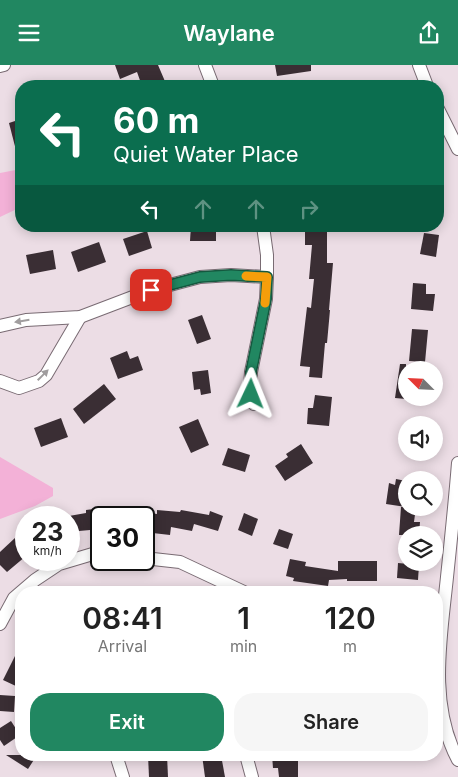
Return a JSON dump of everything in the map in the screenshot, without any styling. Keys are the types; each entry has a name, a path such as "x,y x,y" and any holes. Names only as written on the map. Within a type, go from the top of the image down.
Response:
{"street":[{"path":"205,65 211,80"},
{"path":"419,65 425,80"},
{"path":"444,121 458,149"},
{"path":"254,404 250,388 251,372 266,299 267,255 264,232"},
{"path":"0,325 26,320 80,317 151,290 200,277 231,275 267,277"},
{"path":"0,381 19,388 39,381 46,375 80,317"},
{"path":"443,586 458,463"},
{"path":"28,586 59,564 90,555"},
{"path":"155,559 180,562 229,586"},
{"path":"0,624 15,598"},
{"path":"443,718 451,747 458,760"},
{"path":"118,761 123,777"},
{"path":"248,761 252,777"}],"shaded area":[{"path":"15,170 15,210 0,217 0,173"},
{"path":"0,457 53,488 53,496 35,506 15,506 15,513 0,519"}],"building":[{"path":"115,65 158,65 164,80 140,80 137,72 120,79"},
{"path":"275,65 311,65 311,71 277,76"},
{"path":"15,121 15,146 9,123"},
{"path":"147,232 152,248 129,256 123,239"},
{"path":"191,232 216,232 216,241 190,241"},
{"path":"305,232 327,232 327,263 333,263 327,343 325,343 322,378 309,377 310,367 300,366 307,307 311,308 314,279 309,279 312,245 305,245"},
{"path":"424,233 439,235 436,257 420,254"},
{"path":"99,242 106,262 78,272 71,252"},
{"path":"53,250 56,269 30,274 26,255"},
{"path":"413,283 426,284 426,294 435,294 433,311 411,309"},
{"path":"202,315 211,339 197,344 188,320"},
{"path":"412,329 428,330 425,361 409,361"},
{"path":"127,351 130,359 138,356 143,370 118,379 110,358"},
{"path":"208,370 211,393 201,395 200,389 194,390 192,372"},
{"path":"398,378 398,398 395,398"},
{"path":"104,384 116,399 84,424 73,409"},
{"path":"315,395 332,397 329,426 307,424 308,408 313,408"},
{"path":"61,418 68,437 41,447 34,428"},
{"path":"198,419 209,445 191,453 179,427"},
{"path":"301,444 313,463 285,481 275,466 288,457 286,454"},
{"path":"228,448 250,455 245,472 222,465"},
{"path":"396,479 398,479 398,506 386,504 389,483 395,485"},
{"path":"90,509 90,530 80,531 80,514 86,513 86,510"},
{"path":"157,510 180,512 181,510 209,515 210,511 223,516 218,531 194,524 192,531 171,527 170,535 155,533 155,514 157,514"},
{"path":"244,513 258,519 252,536 238,530"},
{"path":"400,516 415,516 414,522 420,522 420,526 400,526"},
{"path":"279,529 293,534 288,549 273,544"},
{"path":"15,538 15,565 7,572 0,565 0,552"},
{"path":"290,559 306,562 305,566 338,571 338,561 377,561 377,581 329,580 328,586 293,581 294,578 286,576"},
{"path":"398,563 398,571 419,571 418,580 397,578"},
{"path":"15,656 15,686 3,680"},
{"path":"0,695 15,696 14,712 0,711"},
{"path":"11,721 15,727 15,738 4,746 0,740 0,728"},
{"path":"6,755 15,755 15,761"},
{"path":"15,761 33,761 28,769"},
{"path":"148,761 167,761 168,777 149,777"},
{"path":"203,761 222,761 225,777 205,777"},
{"path":"272,761 298,761 298,777 279,777 278,768 273,768"}],"slow traffic":[{"path":"246,276 267,277 265,303"}],"route":[{"path":"151,290 200,277 231,275 267,277 266,299 251,372 251,394"}]}
